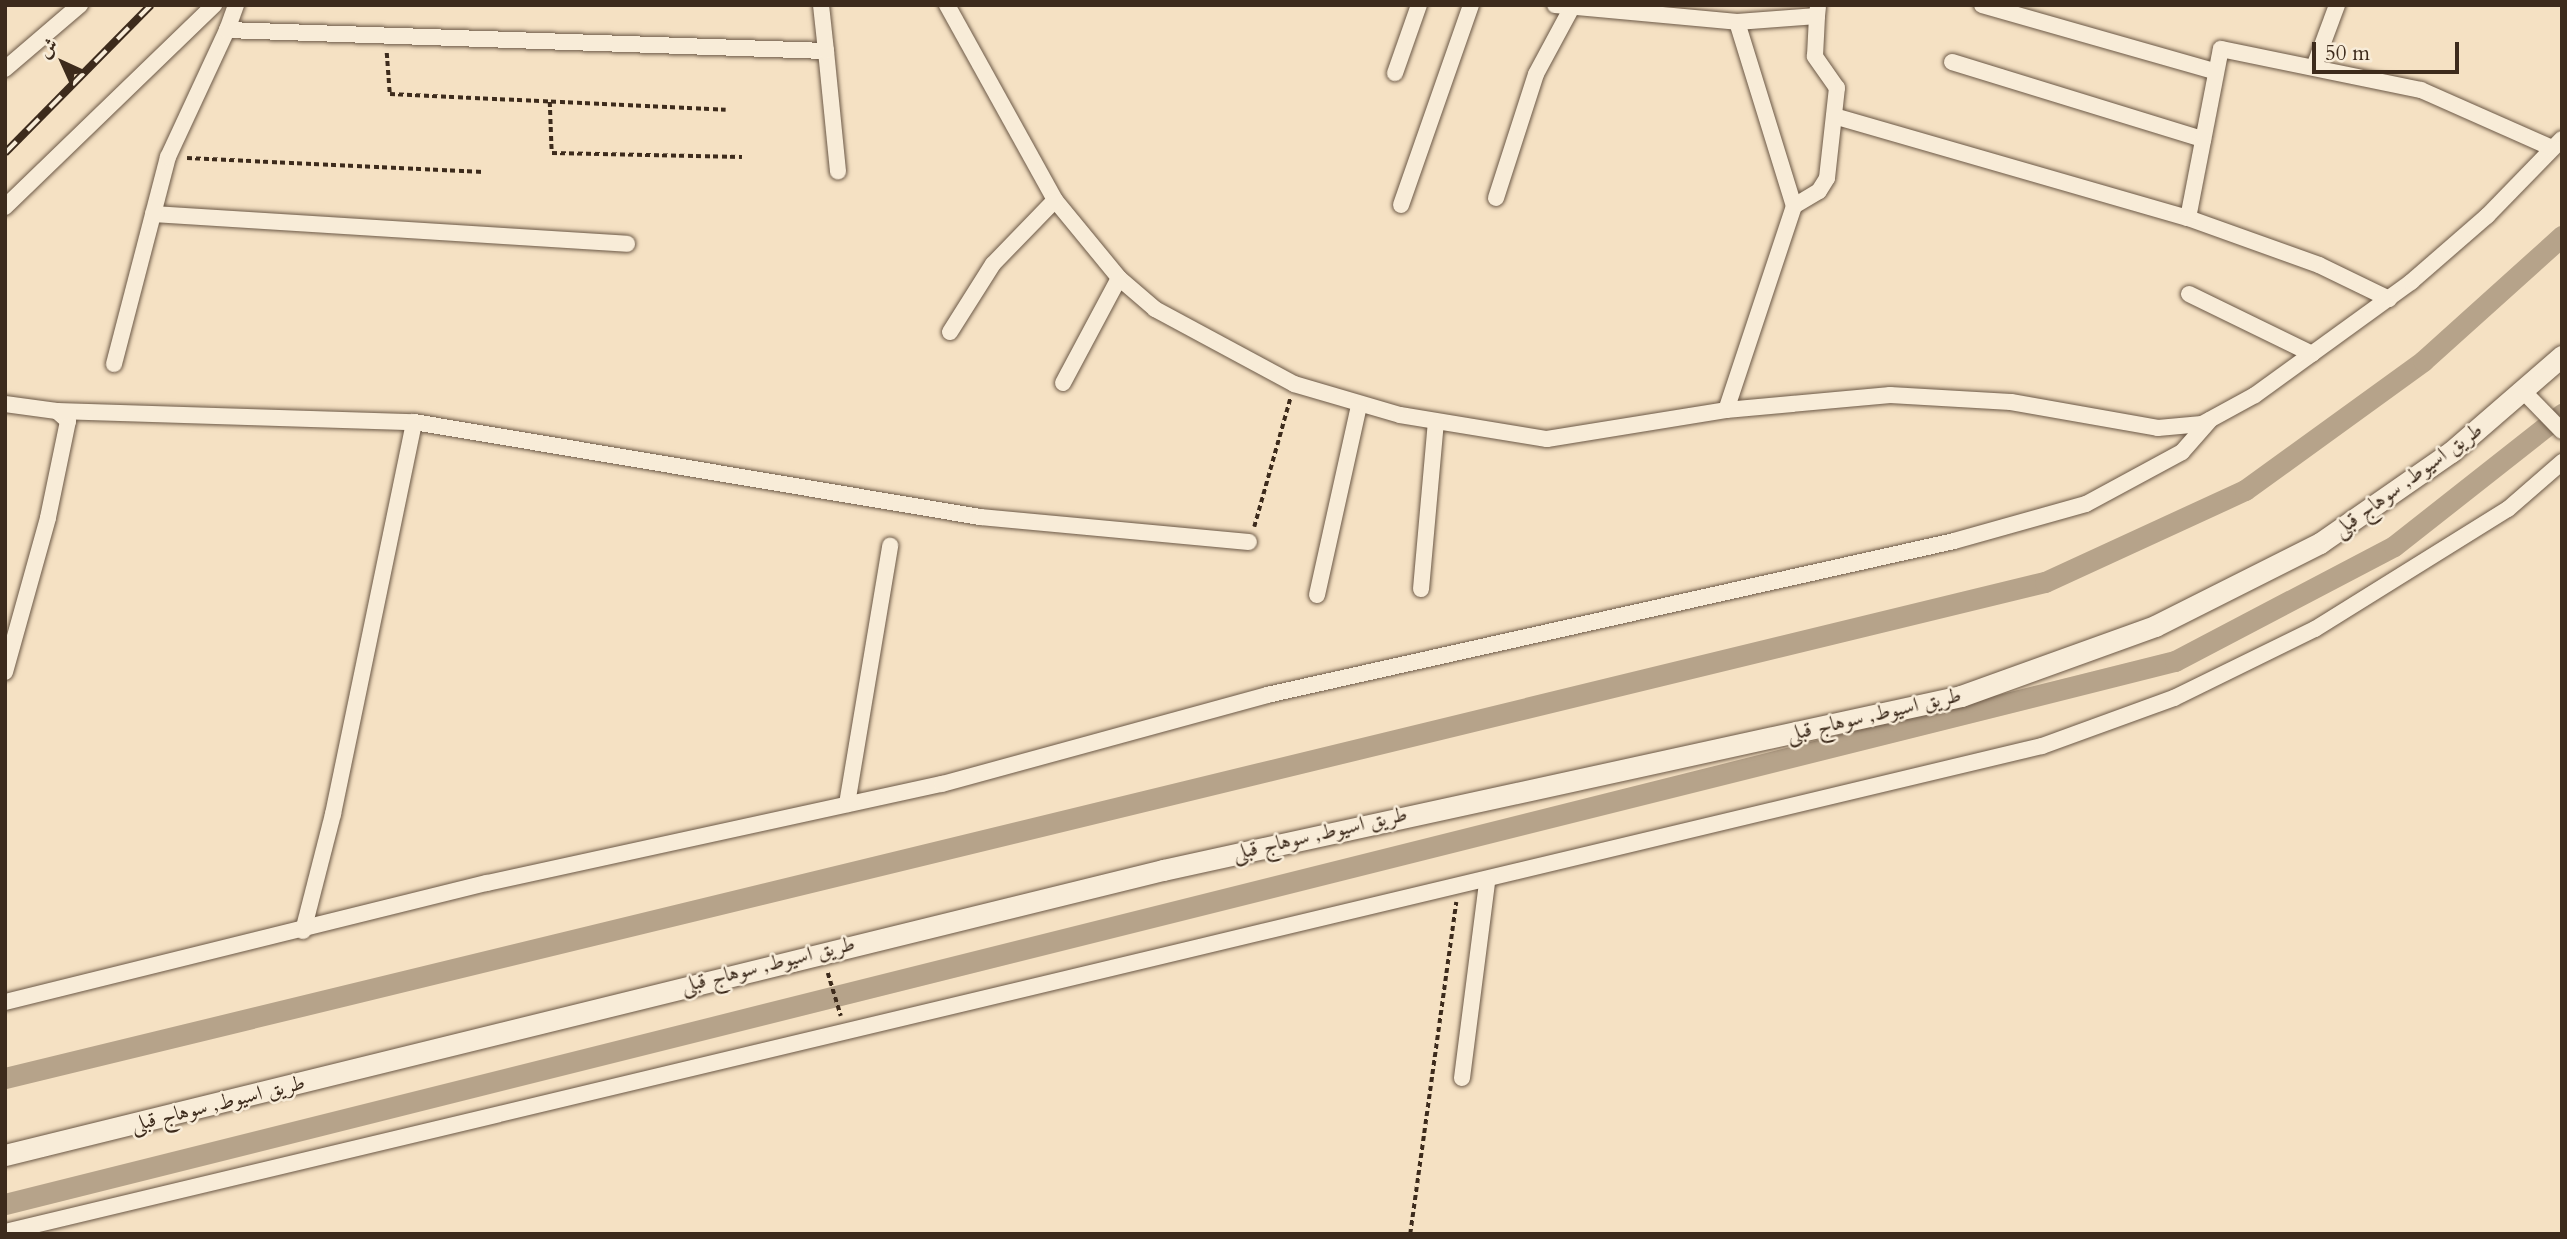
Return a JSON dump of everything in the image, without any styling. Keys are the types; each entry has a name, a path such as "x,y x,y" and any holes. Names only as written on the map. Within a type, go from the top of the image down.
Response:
{"main road":[{"name":"طريق اسيوط, سوهاج قبلى","path":"5,1155 1163,870 1961,696 2090,652 2244,583 2394,496 2524,392 2562,356"}],"street":[{"path":"5,69 80,5"},
{"path":"5,206 214,5"},
{"path":"114,364 168,157 236,5"},
{"path":"821,5 838,171"},
{"path":"947,5 1055,200 1119,278 1190,330 1294,384 1359,405 1436,422 1547,439 1726,410 1934,396 2011,402 2171,429 2210,420"},
{"path":"1395,73 1419,5"},
{"path":"1401,205 1471,5"},
{"path":"1982,5 2213,71"},
{"path":"2314,67 2337,5"},
{"path":"1496,198 1535,74 1563,7 1737,22 1817,10 1815,56 1837,88 1828,178 1819,191 1794,206"},
{"path":"1726,410 1794,206 1737,22"},
{"path":"227,30 825,51"},
{"path":"5,1002 303,931 487,883 1004,768 1267,695 1967,538 2086,504 2182,452 2210,420 2312,354 2389,299 2487,216 2557,143 2421,90 2221,49 2213,71 2188,218"},
{"path":"1952,62 2203,139"},
{"path":"1834,116 2188,218 2319,265 2389,299"},
{"path":"950,332 993,264 1055,200"},
{"path":"153,214 626,244"},
{"path":"1063,383 1119,278"},
{"path":"2189,294 2312,354"},
{"path":"2524,392 2562,430"},
{"path":"5,404 57,411 414,422 980,517 1249,542"},
{"path":"1317,595 1359,405"},
{"path":"5,672 48,518 68,421 57,411"},
{"path":"303,931 333,814 414,422"},
{"path":"1421,589 1436,422"},
{"path":"5,1232 845,1028 1487,882 1621,844 2042,746 2174,698 2246,666 2412,571 2508,509 2558,471"},
{"path":"847,804 890,546"},
{"path":"1462,1078 1487,882"}],"path":[{"path":"390,34 385,61 390,94 726,110"},
{"path":"550,102 552,153 742,157"},
{"path":"168,157 484,172"},
{"path":"1249,542 1294,384"},
{"path":"1410,1234 1457,889"},
{"path":"831,983 842,1020"}],"waterway":[{"path":"5,1078 2045,582 2245,490 2423,361 2562,236"},
{"path":"5,1204 2175,661 2394,546 2562,414"}],"railway":[{"path":"5,153 151,5"}]}
